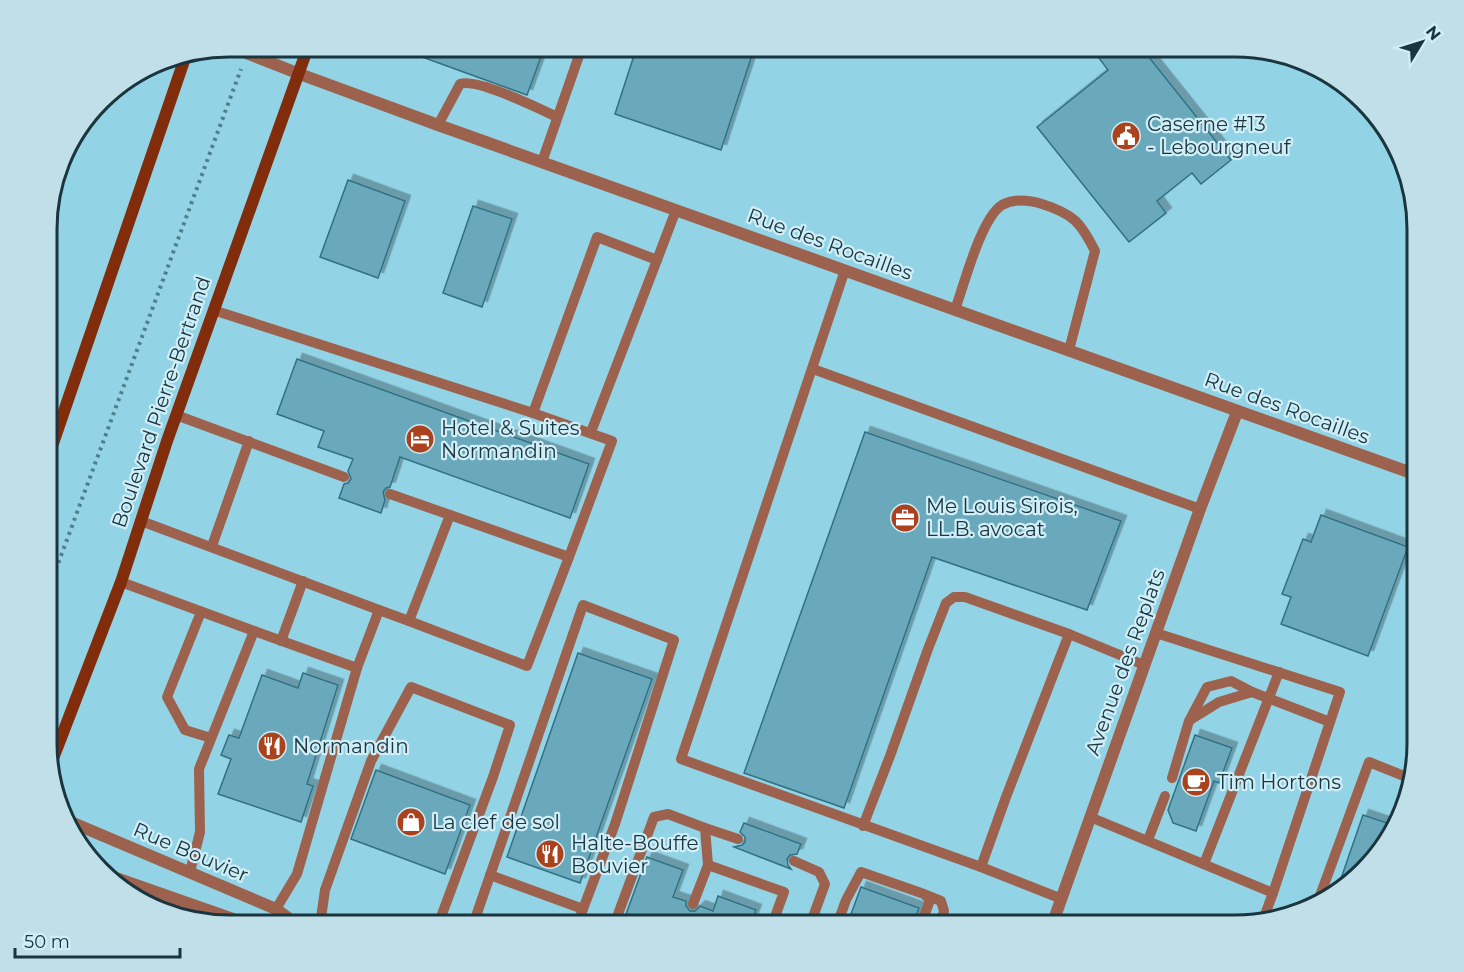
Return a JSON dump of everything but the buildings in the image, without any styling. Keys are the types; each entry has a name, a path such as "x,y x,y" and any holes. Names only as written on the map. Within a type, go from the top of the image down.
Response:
{"main road":[{"name":"Boulevard Pierre-Bertrand","path":"57,748 121,582 213,310 304,57"},
{"path":"57,415 183,63"}],"street":[{"name":"Rue des Rocailles","path":"258,57 438,125 1407,472"},
{"name":"Avenue des Replats","path":"1056,915 1200,509 1237,412"},
{"name":"Rue Bouvier","path":"78,825 276,909 284,915"},
{"path":"129,883 218,915"}],"lane":[{"path":"542,162 578,57"},
{"path":"438,125 460,84 467,82 496,91 557,117"},
{"path":"955,310 986,224 1002,205 1022,199 1065,212 1083,227 1095,251 1069,350"},
{"path":"591,432 676,210"},
{"path":"533,413 597,237 657,260"},
{"path":"845,270 681,759 981,867 1062,899"},
{"path":"141,521 527,666 612,441 591,432 213,310"},
{"path":"813,369 1200,509"},
{"path":"177,415 344,477"},
{"path":"212,546 249,441"},
{"path":"390,494 569,557"},
{"path":"409,621 450,515"},
{"path":"281,641 303,581"},
{"path":"121,582 357,668"},
{"path":"863,826 891,756 927,649 946,603 954,597 965,597 1069,634 1144,665"},
{"path":"476,915 583,605 674,640 615,824 581,915"},
{"path":"276,909 297,874 357,668 379,610"},
{"path":"201,612 167,697 185,730 211,738"},
{"path":"190,872 200,832 199,769 254,631"},
{"path":"1156,633 1340,692 1266,912"},
{"path":"981,867 1069,634"},
{"path":"1204,864 1279,672"},
{"path":"1172,778 1189,721 1207,687 1231,681 1252,692 1330,722"},
{"path":"322,915 325,890 371,761 411,687 510,725 442,915"},
{"path":"1189,721 1219,702 1252,692"},
{"path":"1322,892 1369,762 1404,776"},
{"path":"1148,840 1165,796"},
{"path":"618,915 654,817 668,814 738,839"},
{"path":"1090,817 1273,893"},
{"path":"693,904 708,865 705,828"},
{"path":"794,861 819,872 825,885 814,915"},
{"path":"708,865 784,892 776,915"},
{"path":"841,915 861,872 941,901 943,915"},
{"path":"490,874 584,909"},
{"path":"924,894 930,900 925,915"}],"path":[{"path":"57,567 237,80"}],"place":[{"name":"Caserne #13 - Lebourgneuf","path":"1126,136"},
{"name":"Hotel & Suites Normandin","path":"420,439"},
{"name":"Me Louis Sirois, LL.B. avocat","path":"905,518"},
{"name":"Normandin","path":"272,746"},
{"name":"Tim Hortons","path":"1196,782"},
{"name":"La clef de sol","path":"411,822"},
{"name":"Halte-Bouffe Bouvier","path":"550,854"}]}
